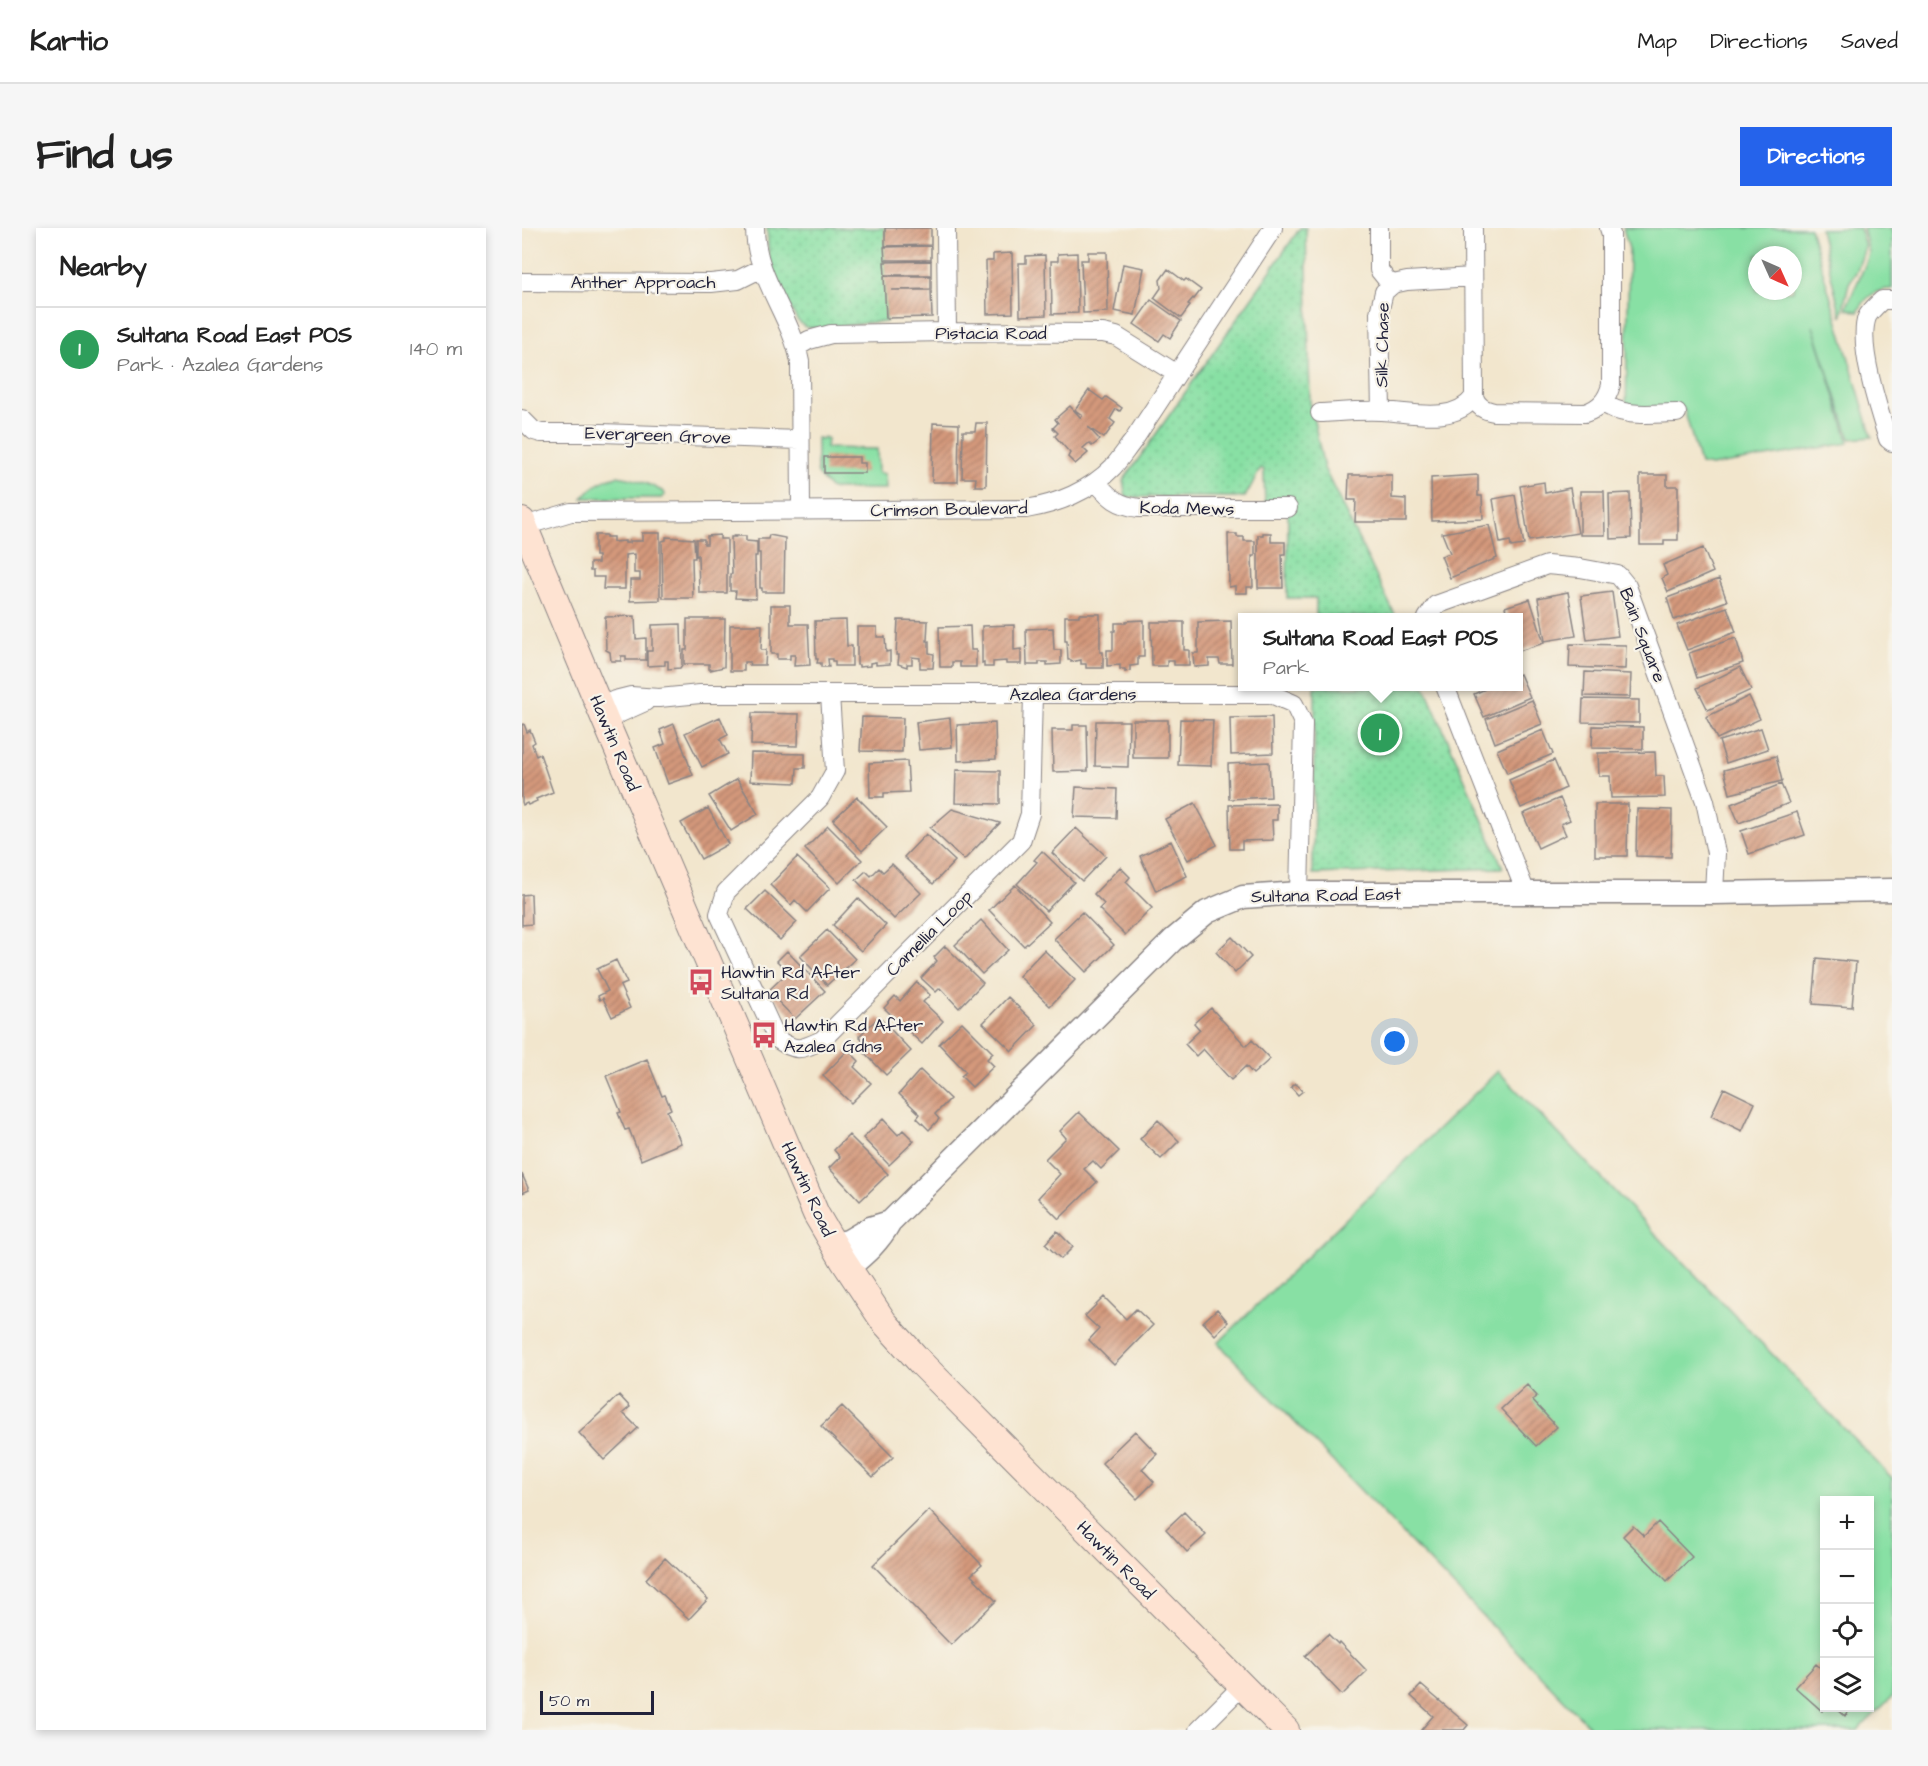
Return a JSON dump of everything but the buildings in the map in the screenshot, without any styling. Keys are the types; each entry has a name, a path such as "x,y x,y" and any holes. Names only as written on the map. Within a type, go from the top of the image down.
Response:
{"main road":[{"name":"Hawtin Road","path":"523,524 816,1214 848,1268 884,1322 921,1363 1286,1730"}],"street":[{"path":"755,228 762,268 797,347 801,375 801,510"},
{"path":"946,228 946,332"},
{"name":"Crimson Boulevard","path":"523,524 571,512 1026,509 1059,501 1096,482 1113,467 1133,441 1273,228"},
{"name":"Silk Chase","path":"1379,228 1379,270 1393,284"},
{"path":"1473,228 1474,397 1481,408 1494,412 1585,413 1603,402 1611,385 1611,234 1609,228"},
{"name":"Anther Approach","path":"522,282 711,283 738,280 762,268"},
{"name":"Silk Chase","path":"1381,411 1379,313 1384,292 1393,284 1473,277"},
{"path":"1892,300 1882,300 1868,316 1864,334 1873,394 1888,440 1892,442"},
{"name":"Pistacia Road","path":"797,347 809,340 828,334 1103,333 1116,336 1177,374"},
{"name":"Silk Chase","path":"1320,413 1381,411 1406,414 1450,414 1465,408 1474,397"},
{"path":"1603,402 1614,409 1631,413 1677,413"},
{"name":"Evergreen Grove","path":"522,419 534,431 541,433 800,440"},
{"name":"Koda Mews","path":"1096,482 1116,502 1124,506 1139,508 1288,508"},
{"name":"Bain Square","path":"1430,613 1436,605 1547,565 1618,575 1626,586 1705,801 1716,853 1714,893"},
{"path":"1447,691 1526,893"},
{"name":"Azalea Gardens","path":"602,714 615,700 631,696 659,698 700,694 1271,694 1294,704 1303,723 1299,893"},
{"name":"Camellia Loop","path":"830,695 835,771 820,798 726,892 718,914 777,1039 801,1050 822,1040 1021,842 1030,814 1033,694"},
{"name":"Sultana Road East","path":"848,1268 866,1254 880,1239 890,1222 1173,940 1207,912 1243,897 1299,893 1714,893 1892,890"},
{"name":"Sultana Road East","path":"833,1244 848,1241 870,1228 890,1222"},
{"path":"1198,1730 1241,1687"}],"green space":[{"path":"767,228 885,228 886,322 821,329 805,327 797,320 769,261"},
{"path":"1300,228 1306,228 1310,402 1324,468 1394,613 1316,613 1316,598 1287,598 1288,509 1265,508 1264,470 1261,468 1245,497 1126,497 1123,481"},
{"path":"1623,228 1810,228 1872,437 1850,439 1813,326 1849,443 1711,466 1700,464 1684,409 1626,412 1629,249"},
{"path":"1860,228 1865,247 1857,271 1849,283 1841,317 1820,229"},
{"path":"1863,228 1892,228 1892,289 1880,290 1871,295 1858,312 1846,308 1869,253"},
{"path":"823,437 827,438 826,448 877,449 878,473 885,474 886,489 831,489 817,474 817,438 823,439"},
{"path":"617,476 647,484 664,492 665,495 661,498 582,498 598,484"},
{"path":"1315,691 1427,691 1503,868 1313,874"},
{"path":"1498,1071 1892,1478 1892,1697 1858,1730 1593,1730 1218,1343"}],"place":[{"name":"Sultana Road East POS","path":"1380,733"},
{"name":"Hawtin Rd After Sultana Rd","path":"701,982"},
{"name":"Hawtin Rd After Azalea Gdns","path":"764,1035"}]}
